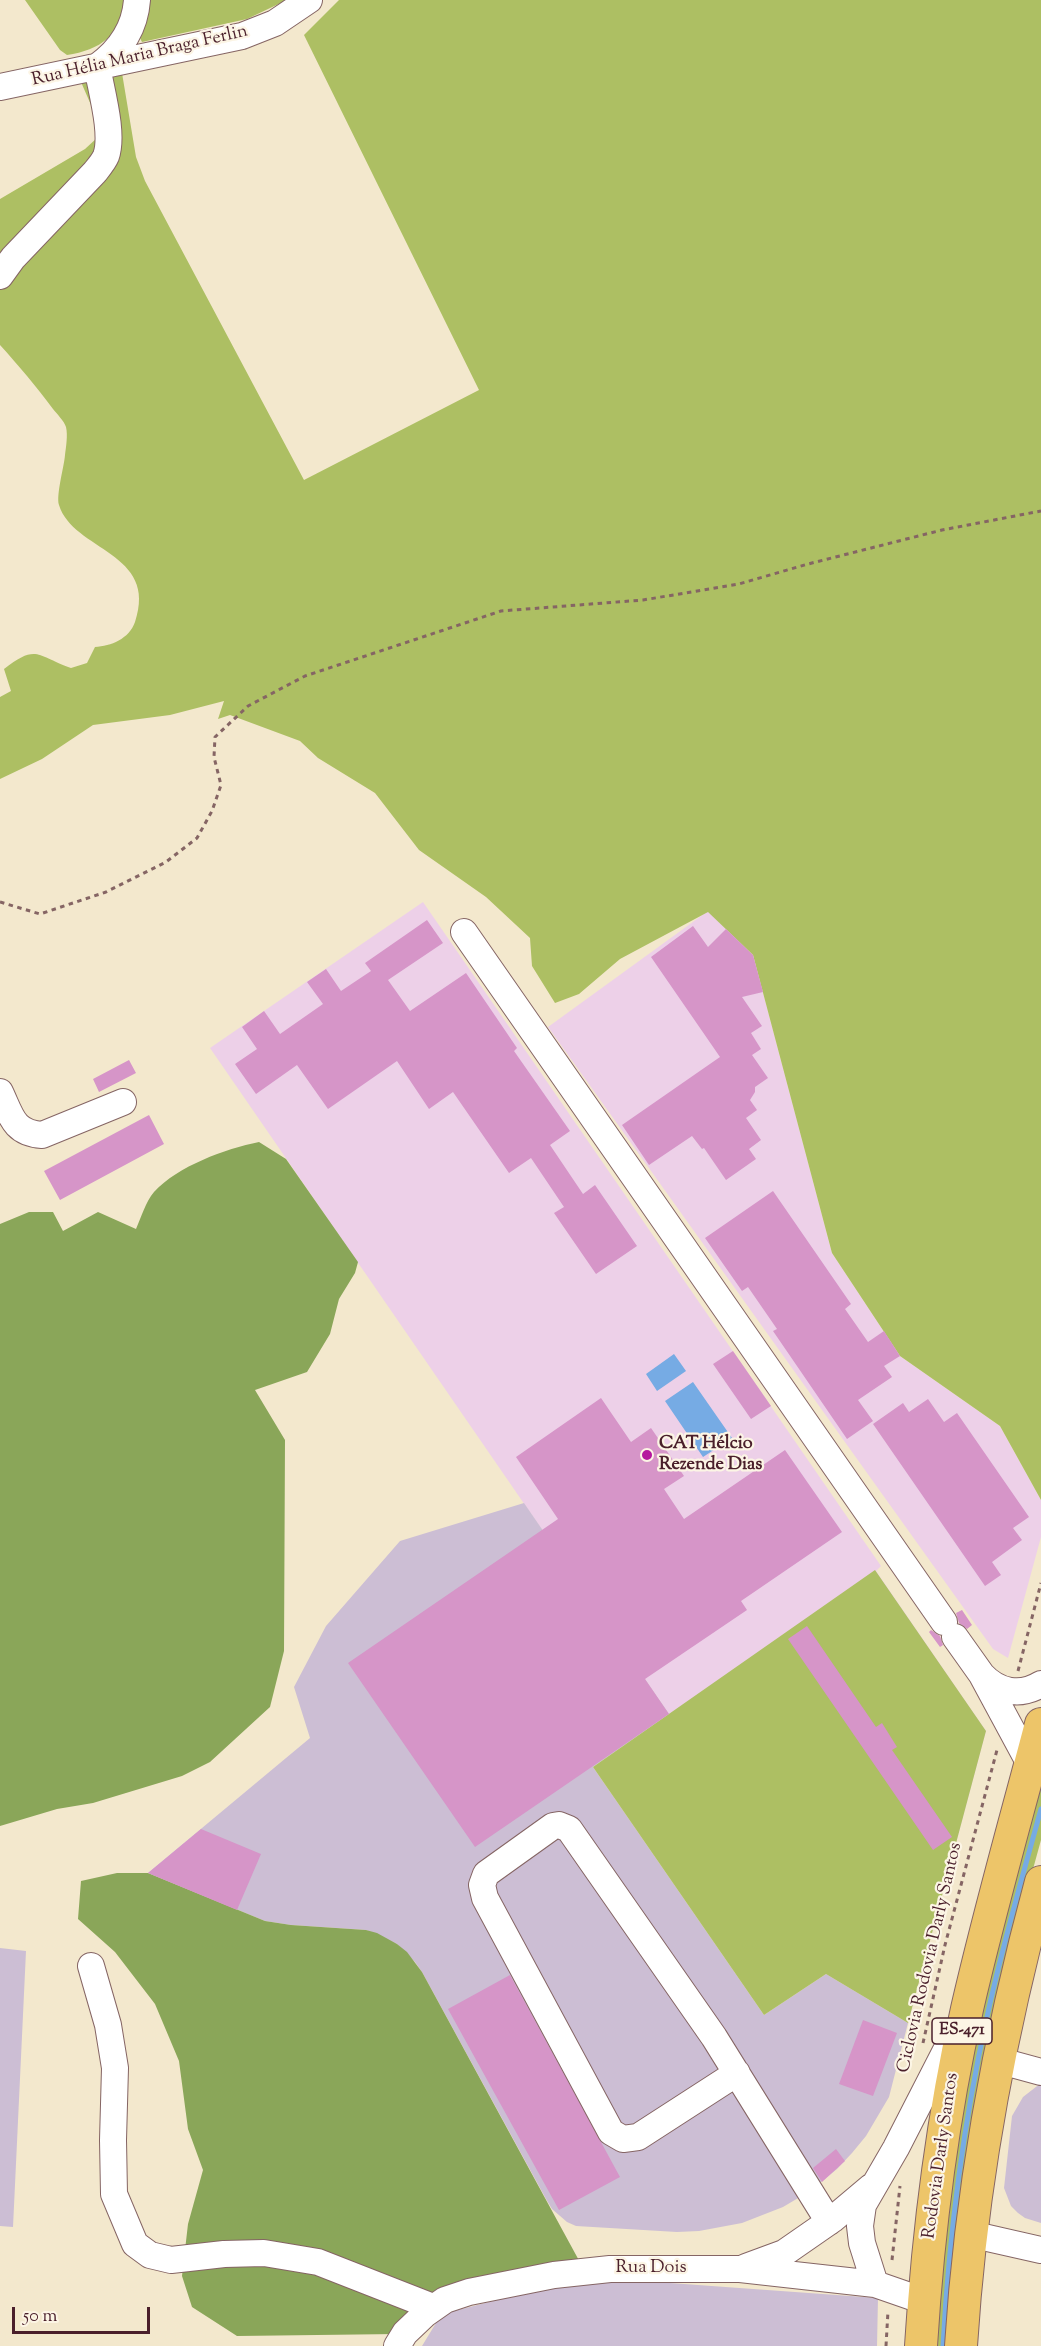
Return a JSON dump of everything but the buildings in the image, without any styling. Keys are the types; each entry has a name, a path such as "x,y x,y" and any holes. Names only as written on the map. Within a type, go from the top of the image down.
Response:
{"main road":[{"name":"Rodovia Darly Santos","path":"921,2346 938,2172 967,2010 1041,1724"},
{"name":"Rodovia Darly Santos","path":"961,2346 970,2234 984,2132 997,2060 1019,1963 1041,1882"}],"street":[{"path":"0,276 13,258 106,158 108,131 97,66 117,50 124,40 134,16 136,0"},
{"name":"Rua Hélia Maria Braga Ferlin","path":"0,87 242,36 275,23 309,0"},
{"path":"464,932 982,1675 1030,1764"},
{"path":"0,1092 15,1125 28,1134 42,1135 123,1102"},
{"path":"982,1675 998,1688 1013,1691 1029,1690 1041,1684"},
{"path":"737,2073 638,2137 623,2139 611,2132 485,1898 482,1885 486,1874 553,1826 559,1825 569,1830 737,2073 829,2222"},
{"path":"91,1966 108,2025 115,2068 114,2194 125,2225 135,2244 150,2255 171,2260 224,2254 264,2253 318,2262 433,2307"},
{"path":"882,2287 862,2243 863,2205 896,2148 967,2010"},
{"path":"997,2060 1041,2072"},
{"path":"740,2269 784,2253 829,2222 873,2186"},
{"path":"970,2234 1041,2250"},
{"name":"Rua Dois","path":"397,2346 405,2333 433,2307 446,2300 469,2292 554,2275 610,2269 740,2269 882,2287 924,2301"}],"path":[{"path":"0,902 40,914 106,892 166,862 196,838 212,811 221,785 214,757 215,737 248,706 304,676 501,611 643,600 739,584 897,541 1041,511"},
{"path":"1013,1691 1041,1583"},
{"name":"Ciclovia Rodovia Darly Santos","path":"922,2050 945,1945 1006,1719"},
{"path":"886,2346 882,2287 900,2180"}],"shaded area":[{"name":"CAT Hélcio Rezende Dias","path":"423,902 881,1566 876,1571 986,1731 908,2023 826,1974 669,1714 210,1048"},
{"path":"708,911 753,955 832,1253 900,1356 1000,1426 1041,1500 1041,1537 1008,1658 993,1649 548,1027"},
{"path":"524,1503 669,1714 593,1767 764,2015 826,1974 908,2023 889,2097 866,2136 852,2153 837,2169 810,2191 783,2207 742,2223 699,2231 677,2232 576,2226 567,2222 552,2209 546,2199 422,1972 397,1944 366,1930 265,1921 148,1873 310,1738 294,1687 326,1626 400,1541"},
{"path":"0,1948 26,1951 13,2227 0,2226"},
{"path":"1041,2083 1041,2223 1018,2213 1011,2206 1004,2188 1012,2116 1023,2097"},
{"path":"587,2277 878,2298 877,2346 422,2346 439,2318 450,2312"}],"green space":[{"path":"25,0 125,0 119,23 107,39 90,49 67,55 60,50"},
{"path":"148,0 287,0 247,19 142,42 140,38"},
{"path":"339,0 1041,0 1041,1500 1000,1426 900,1356 832,1253 753,955 708,912 620,959 579,994 555,1003 532,966 530,938 486,897 419,850 375,793 318,758 300,741 230,715 218,719 224,701 170,715 93,725 42,759 0,779 0,697 11,691 4,669 31,654 44,656 71,668 87,663 95,647 113,643 128,633 135,622 139,599 135,581 125,566 80,533 67,520 58,500 66,445 66,427 34,384 0,345 0,199 85,149 98,137 101,128 81,82 122,73 136,157 145,181 304,480 479,390 304,35"},
{"path":"259,1142 286,1159 358,1262 355,1273 339,1299 330,1334 307,1372 255,1390 285,1440 284,1651 270,1707 210,1762 182,1776 93,1803 57,1809 0,1826 0,1224 29,1212 53,1212 63,1231 98,1212 136,1229 151,1196 176,1174 217,1154"},
{"path":"875,1570 986,1731 908,2023 826,1974 764,2015 593,1767"},
{"path":"1041,1779 1041,1840 1008,1960 950,2346 935,2346 949,2186 980,2013"},
{"path":"117,1873 148,1873 265,1921 366,1930 377,1933 407,1952 422,1972 582,2266 481,2281 397,2334 237,2336 192,2307 182,2276 188,2224 203,2170 188,2129 179,2061 155,2004 115,1952 78,1919 81,1881"}],"water":[{"path":"674,1354 686,1371 657,1391 646,1374"},
{"path":"693,1382 732,1438 703,1457 665,1401"}],"waterway":[{"path":"943,2346 953,2222 978,2058 1012,1913 1041,1809"}],"place":[{"name":"CAT Hélcio Rezende Dias","path":"647,1455"}]}
